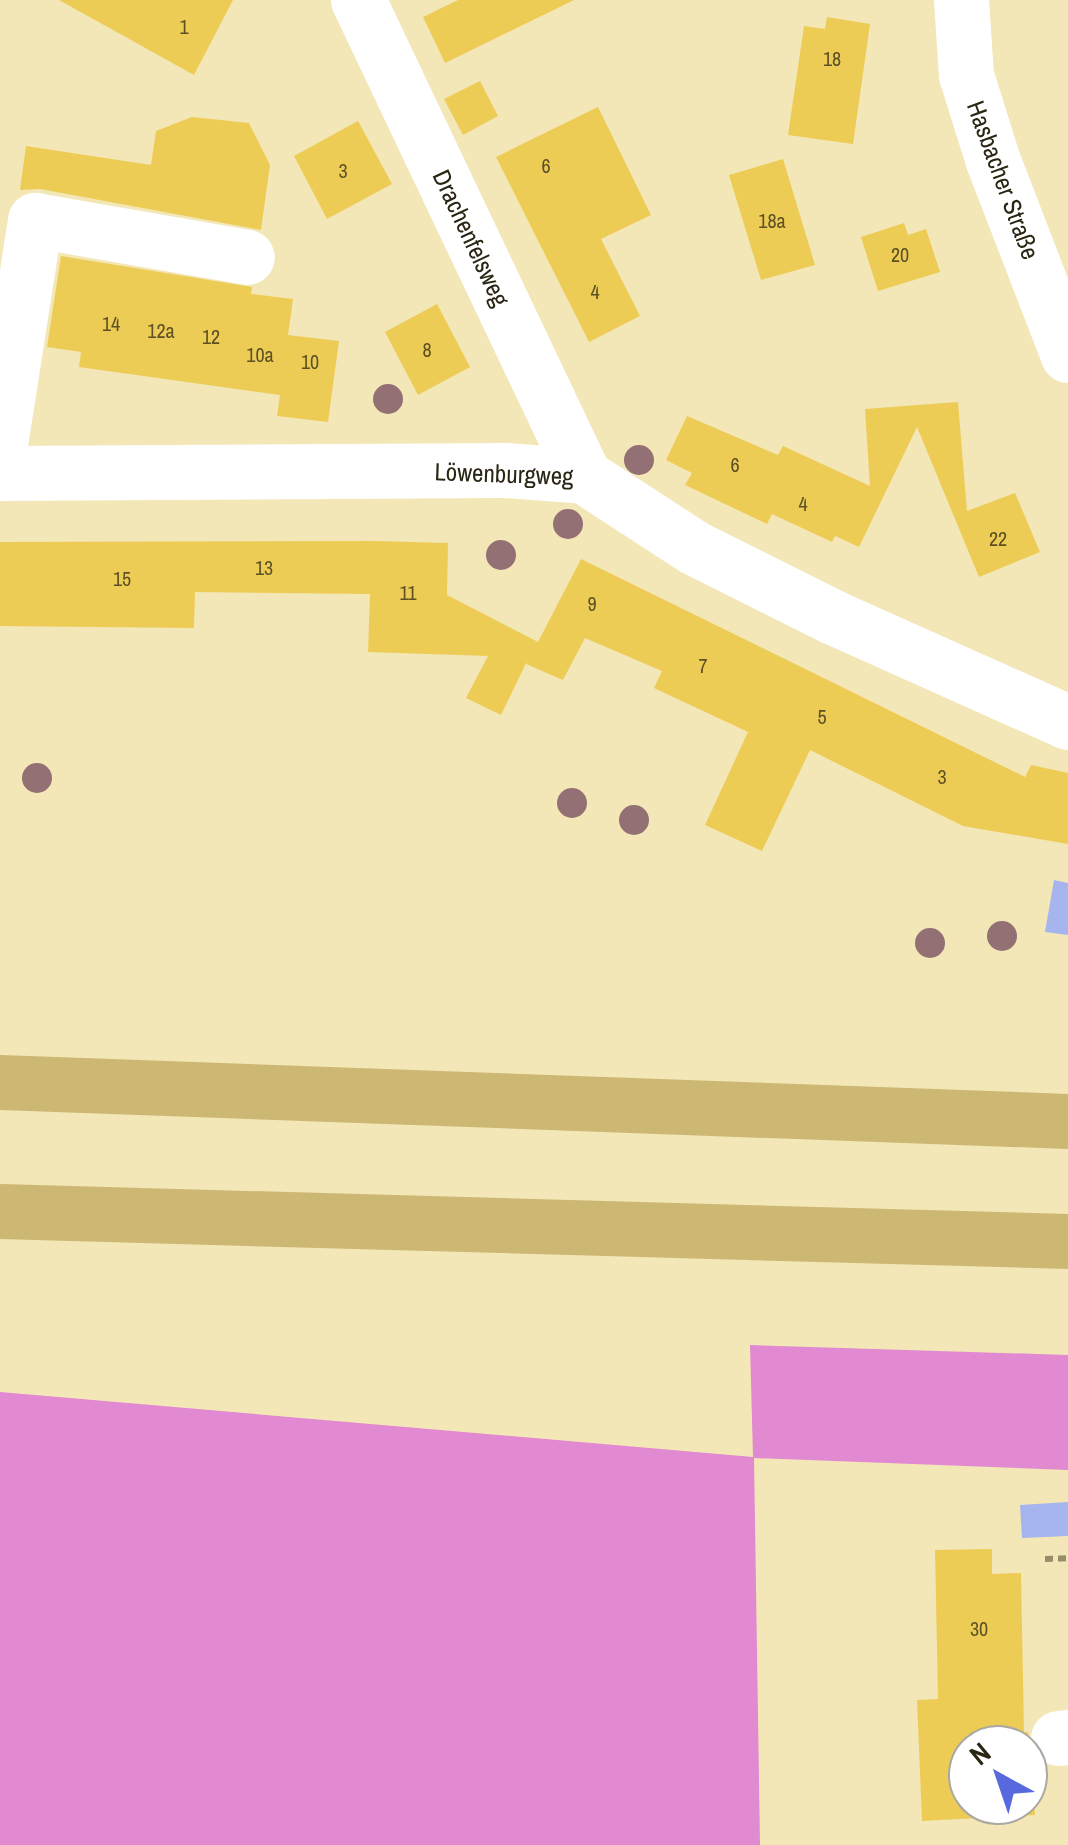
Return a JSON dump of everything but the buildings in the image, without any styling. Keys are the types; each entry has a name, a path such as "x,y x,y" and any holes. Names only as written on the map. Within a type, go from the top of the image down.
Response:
{"highway":[{"path":"0,1082 1068,1121"},
{"path":"0,1211 1068,1241"}],"street":[{"name":"Drachenfelsweg","path":"358,0 584,476"},
{"name":"Hasbacher Straße","path":"961,0 966,74 993,161 1055,282 1068,355"},
{"path":"0,444 35,220 247,257"},
{"name":"Löwenburgweg","path":"0,472 505,470 584,476 696,548 833,617 1068,722"}],"path":[{"path":"1045,1559 1068,1558"}],"shaded area":[{"path":"750,1345 1068,1355 1068,1470 754,1458 760,1845 0,1845 0,1392 753,1457"}],"water":[{"path":"1054,880 1068,883 1068,935 1045,932"},
{"path":"1068,1502 1068,1536 1022,1538 1020,1505"}]}
